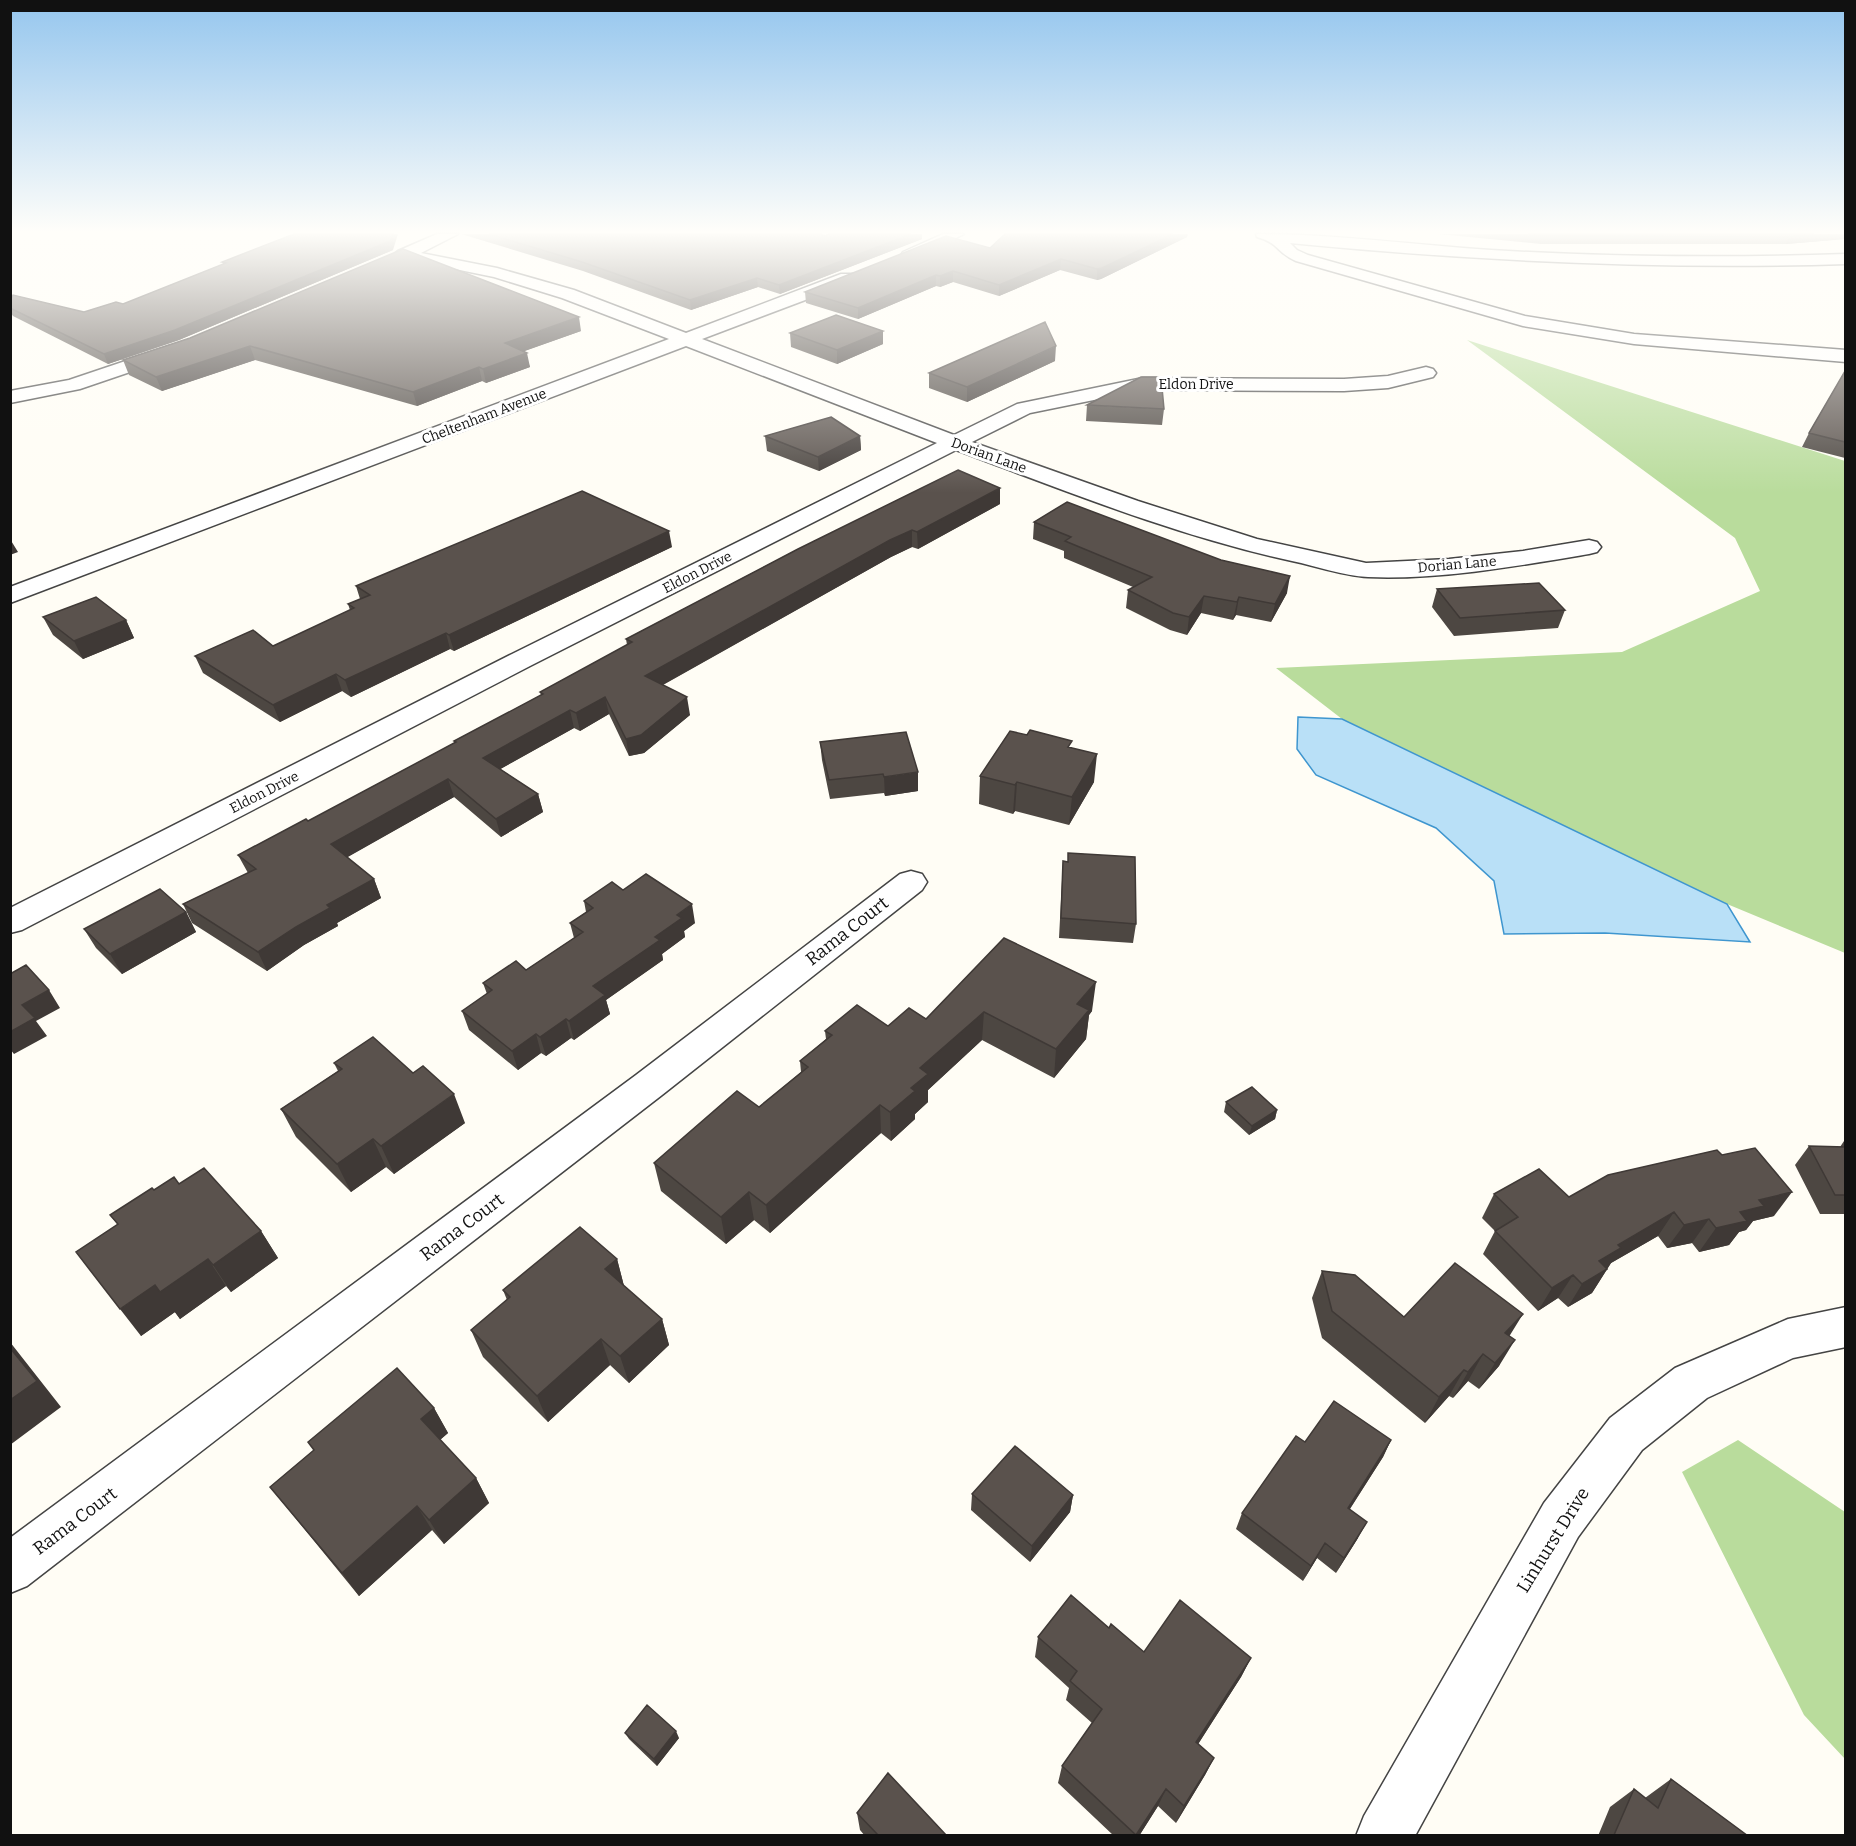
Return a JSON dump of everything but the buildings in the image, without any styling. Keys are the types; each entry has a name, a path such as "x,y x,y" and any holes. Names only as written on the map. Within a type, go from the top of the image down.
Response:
{"street":[{"name":"Dorian Lane","path":"636,320 955,443 1130,506 1251,545 1366,570 1460,565 1589,548"},
{"name":"Cheltenham Avenue","path":"10,596 737,320"},
{"path":"1520,320 1634,339 1845,356"},
{"path":"10,397 73,385 187,346"},
{"name":"Eldon Drive","path":"10,922 520,660 1024,408 1143,384 1344,385 1388,382 1426,373"},
{"name":"Rama Court","path":"10,1569 659,1077 911,882"},
{"name":"Linhurst Drive","path":"1384,1836 1561,1520 1626,1434 1691,1383 1788,1339 1845,1327"}],"green space":[{"path":"1467,340 1845,461 1845,953 1727,904 1342,719 1276,668 1622,652 1760,591 1735,538"},
{"path":"1738,1440 1845,1512 1845,1759 1804,1715 1682,1472"}],"water":[{"path":"1298,717 1342,719 1727,904 1750,942 1605,933 1504,934 1494,881 1436,828 1316,775 1297,749"}]}
